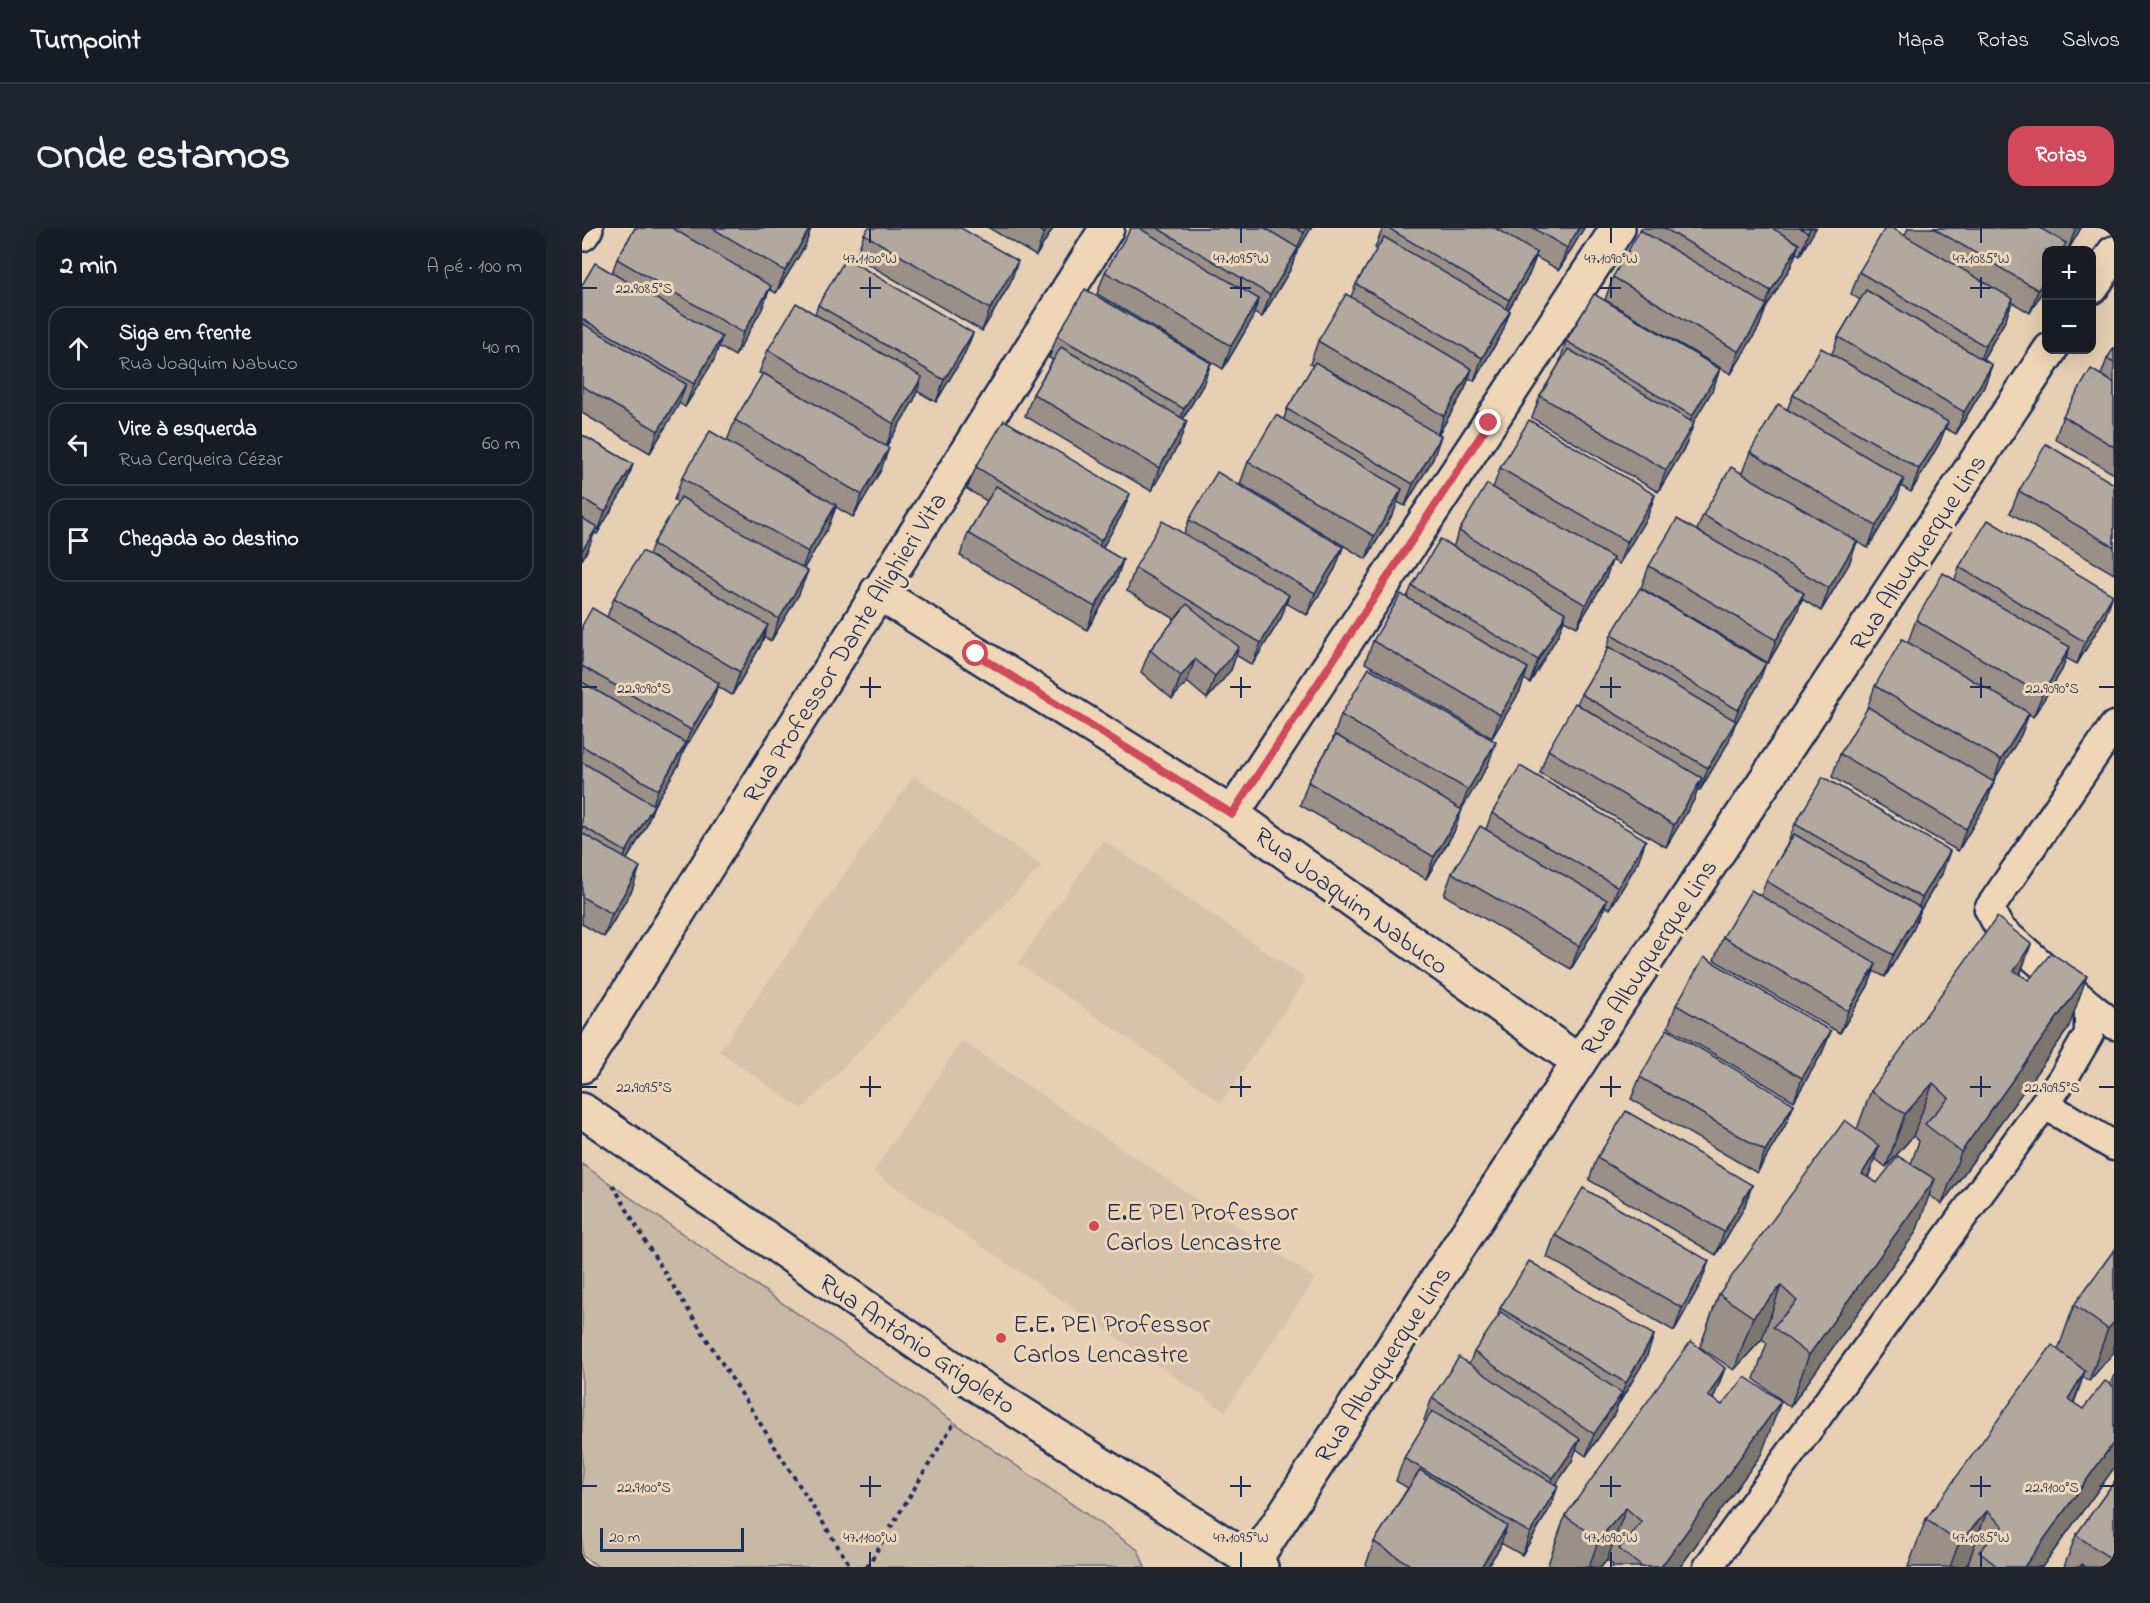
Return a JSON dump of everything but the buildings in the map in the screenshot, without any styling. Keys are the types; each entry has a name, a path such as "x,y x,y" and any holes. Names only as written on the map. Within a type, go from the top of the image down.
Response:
{"street":[{"path":"582,234 586,228"},
{"name":"Rua Professor Dante Alighieri Vita","path":"582,1066 1107,228"},
{"path":"1232,814 1618,228"},
{"path":"2096,281 2114,254"},
{"name":"Rua Albuquerque Lins","path":"1254,1565 1579,1062 2047,354"},
{"name":"Rua Joaquim Nabuco","path":"877,592 1232,814 1579,1062"},
{"name":"Rua Antônio Grigoleto","path":"582,1110 977,1385 1254,1565"}],"lane":[{"path":"2114,726 1989,909 2000,929 2114,1025"},
{"path":"1708,1567 2044,1104 2089,1034 2089,1005"},
{"path":"2044,1104 2114,1146"}],"path":[{"path":"611,1181 646,1243 851,1567"},
{"path":"867,1567 977,1385"}],"shaded area":[{"path":"914,776 1042,866 802,1109 719,1051"},
{"path":"1103,840 1306,979 1221,1102 1018,963"},
{"name":"E.E PEI Professor Carlos Lencastre","path":"962,1041 1315,1279 1225,1411 873,1172"},
{"path":"582,1164 1138,1550 1145,1567 599,1567 582,1556"}],"place":[{"name":"E.E PEI Professor Carlos Lencastre","path":"1094,1226"},
{"name":"E.E. PEI Professor Carlos Lencastre","path":"1001,1338"}],"route":[{"path":"976,654 1232,814 1489,423"}]}
